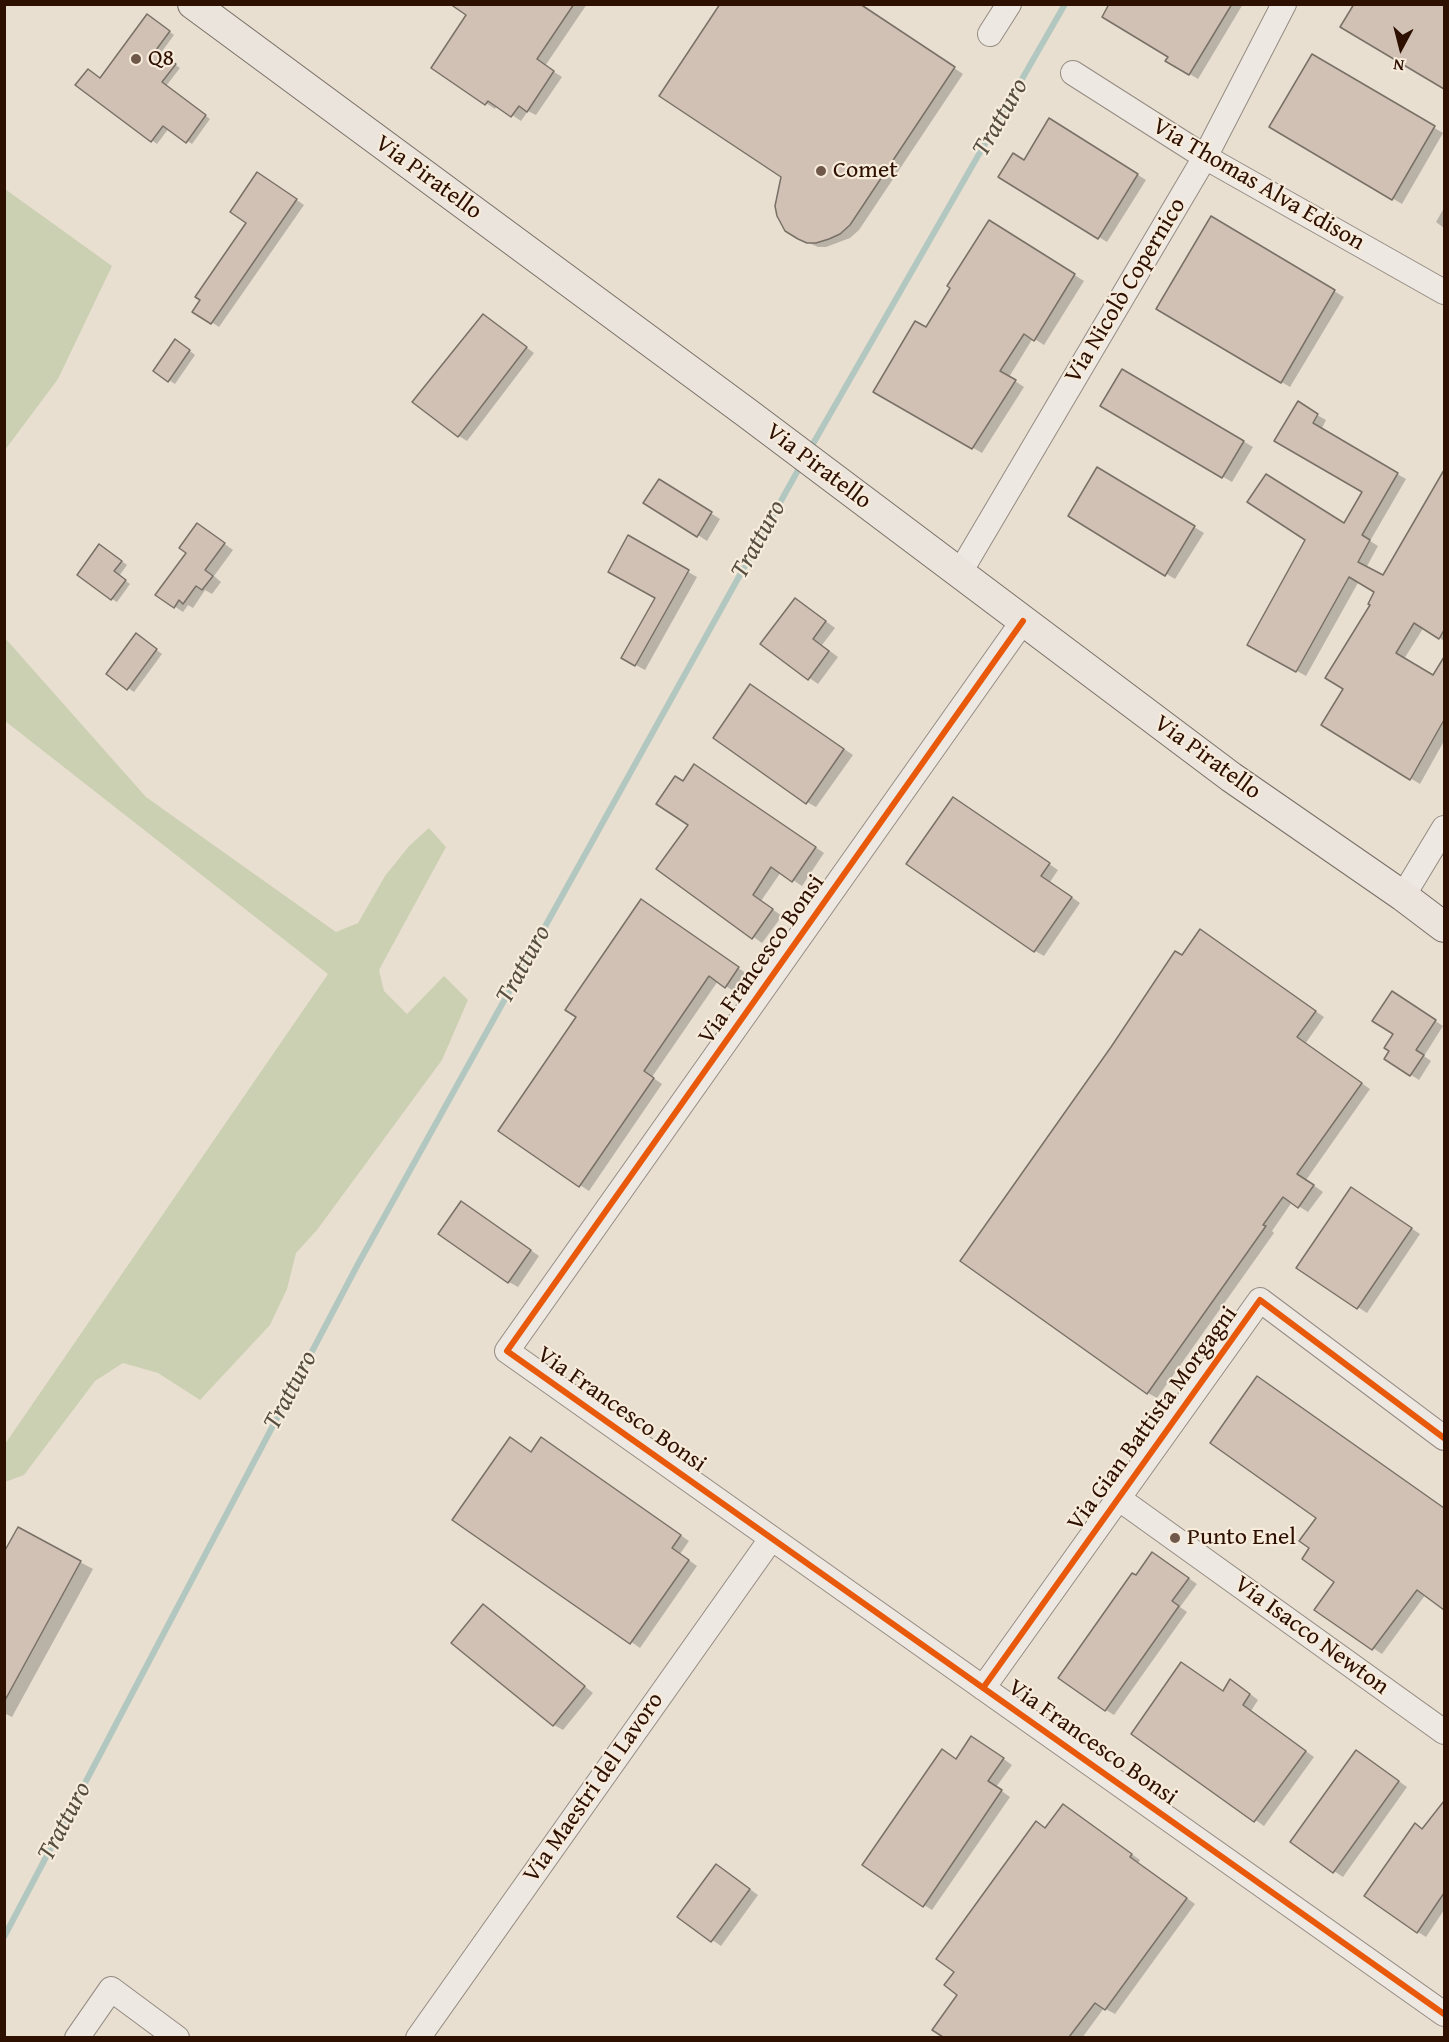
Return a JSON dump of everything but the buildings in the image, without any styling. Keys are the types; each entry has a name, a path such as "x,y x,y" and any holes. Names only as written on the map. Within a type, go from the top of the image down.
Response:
{"main road":[{"name":"Via Piratello","path":"193,4 774,433 1232,777 1444,927"}],"street":[{"path":"990,34 1009,4"},
{"name":"Via Nicolò Copernico","path":"959,574 1205,157 1284,4"},
{"name":"Via Thomas Alva Edison","path":"1073,73 1205,157 1444,292"},
{"name":"Via Francesco Bonsi","path":"1023,621 507,1351 1444,2014"},
{"path":"1403,896 1444,828"},
{"name":"Via Gian Battista Morgagni","path":"983,1688 1260,1300 1444,1438"},
{"name":"Via Isacco Newton","path":"1118,1498 1444,1732"},
{"name":"Via Maestri del Lavoro","path":"418,2037 771,1539"},
{"path":"77,2037 111,1989 177,2037"}],"green space":[{"path":"5,189 112,266 58,379 5,450"},
{"path":"5,638 146,797 336,932 358,923 385,876 409,846 429,828 446,847 379,970 384,991 407,1014 444,976 468,1000 442,1060 317,1230 296,1253 287,1289 270,1325 200,1400 158,1373 123,1363 95,1381 24,1475 5,1482 5,1444 328,974 5,721"}],"waterway":[{"name":"Tratturo","path":"810,449 1065,4"},
{"name":"Tratturo","path":"4,1937 358,1264 802,463"}],"cycle path":[{"path":"1023,621 507,1351 1444,2014"},
{"path":"983,1688 1260,1300 1444,1438"}],"place":[{"name":"Q8","path":"136,59"},
{"name":"Comet","path":"821,171"},
{"name":"Punto Enel","path":"1175,1538"}]}
